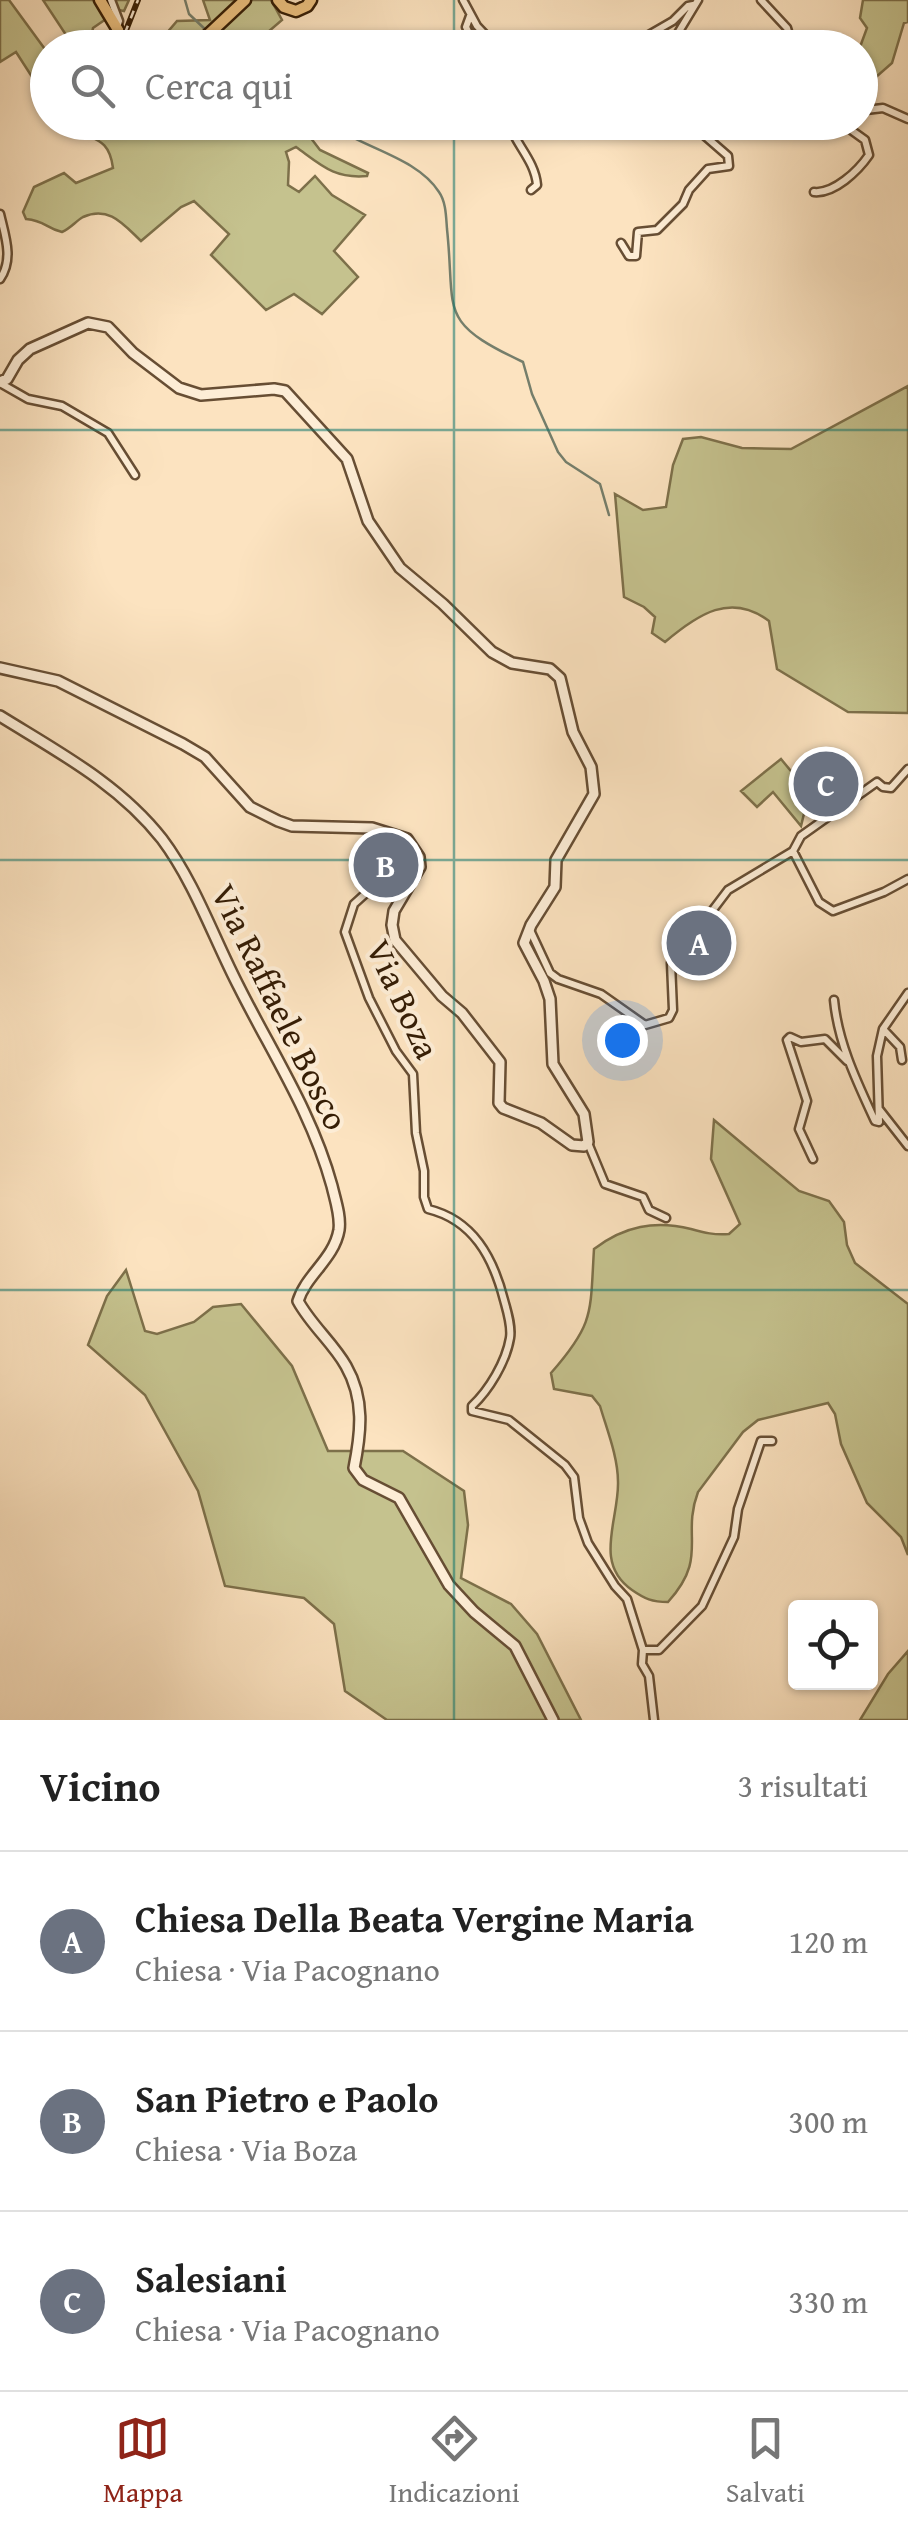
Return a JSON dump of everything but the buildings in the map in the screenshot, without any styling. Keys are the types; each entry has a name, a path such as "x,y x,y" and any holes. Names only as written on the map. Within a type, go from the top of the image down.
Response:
{"main road":[{"path":"100,0 117,29"},
{"path":"212,30 245,0"},
{"path":"278,0 290,11 302,10 311,0"}],"street":[{"path":"111,0 119,20 117,29"},
{"path":"463,0 481,30"},
{"path":"761,0 788,30"},
{"path":"655,30 695,3"},
{"path":"682,30 695,3"},
{"path":"468,30 470,15"},
{"path":"878,108 908,119"},
{"path":"515,140 536,174 537,185 531,190"},
{"path":"621,244 629,256 636,256 638,232 657,230 683,204 694,181 708,169 729,166 728,156 710,140"},
{"path":"814,192 829,189 863,164 869,156 865,140"},
{"path":"0,214 8,266 0,278"},
{"path":"0,382 7,380 18,360 30,349 88,322 108,326 133,353 191,393 285,391 348,460 368,522 400,568 492,652 512,664 550,669 560,678 573,732 591,767 594,794 556,860 556,887 529,928 524,944 550,999 553,1064 584,1114 588,1142 605,1184 643,1197 649,1210 666,1218"},
{"path":"0,382 28,399 62,406 108,433 134,476"},
{"path":"0,668 58,681 184,744 205,757 250,807 278,821 292,826 372,828 407,839 420,861 418,873 394,910 395,940 429,982 462,1012 500,1062 499,1103 503,1108 541,1123 572,1145 584,1146 588,1142"},
{"name":"Via Raffaele Bosco","path":"0,716 113,790 163,841 194,895 240,991 288,1073 318,1141 330,1180 340,1228 334,1248 302,1288 298,1301 346,1366 360,1403 361,1438 354,1468 363,1480 399,1498 449,1586 515,1646 552,1720"},
{"path":"529,928 550,972 558,979 601,994 645,1025 659,1023 670,1018 673,1010 671,963 675,948 706,919 728,890 793,851 801,836 877,782 883,788 891,788 908,769"},
{"name":"Via Boza","path":"399,836 388,874 354,904 345,932 358,976 396,1051 413,1074 413,1108 428,1208 450,1214 473,1234 498,1276 510,1336 491,1384 472,1406 472,1412 509,1420 565,1465 574,1477 582,1530 627,1600 643,1650 642,1664 649,1676 654,1720"},
{"path":"793,851 819,902 833,911 908,879"},
{"path":"834,1000 836,1026 879,1122 876,1056 883,1028 908,993"},
{"path":"883,1028 900,1048 902,1060"},
{"path":"813,1158 799,1129 806,1102 787,1040 825,1039 851,1064"},
{"path":"878,1108 908,1146"},
{"path":"643,1650 659,1650 702,1606 734,1537 738,1509 761,1441 772,1440"}],"shaded area":[{"path":"0,0 9,0 31,30 30,74 16,52 0,62"},
{"path":"43,0 129,0 124,11 119,10 93,30 63,30"},
{"path":"203,0 271,0 282,20 270,30 169,30 177,21 210,20"},
{"path":"863,0 908,0 908,22 904,23 892,63 878,75 878,30 866,30 860,18"},
{"path":"96,140 312,140 320,150 368,173 346,175 328,169 296,147 286,152 288,185 299,192 315,176 332,195 365,215 334,251 358,277 322,314 294,294 266,310 211,255 229,234 194,201 181,207 141,241 115,218 101,213 83,217 62,232 26,219 23,212 34,187 64,173 76,183 113,168 104,145"},
{"path":"908,386 908,713 848,712 777,669 769,621 755,612 741,608 715,610 665,642 652,633 655,617 624,597 615,494 643,510 666,507 673,465 683,439 701,437 742,448 791,449"},
{"path":"781,759 809,793 801,826 773,792 757,807 741,791"},
{"path":"714,1120 799,1191 829,1201 844,1222 847,1245 855,1263 908,1304 908,1555 901,1537 867,1503 828,1403 758,1420 743,1432 698,1492 688,1572 668,1602 657,1601 632,1590 614,1567 611,1540 618,1473 600,1406 592,1396 554,1389 551,1373 576,1342 588,1316 594,1249 640,1227 678,1226 729,1234 740,1224 711,1159"},
{"path":"126,1270 145,1331 157,1334 194,1322 213,1307 241,1304 292,1366 328,1451 403,1451 464,1491 468,1525 461,1578 511,1604 537,1634 581,1720 387,1720 345,1691 334,1624 304,1598 225,1586 198,1491 145,1395 88,1345 107,1296"},
{"path":"908,1651 908,1720 860,1720 888,1674"}],"waterway":[{"path":"185,0 189,14 206,30"},
{"path":"358,140 402,161 439,192 445,209 456,312 476,336 523,362 532,394 558,452 566,462 600,484 609,515"}],"railway":[{"path":"126,30 138,0"}],"place":[{"name":"Salesiani","path":"826,784"},
{"name":"San Pietro e Paolo","path":"386,865"},
{"name":"Chiesa Della Beata Vergine Maria","path":"699,943"}]}
